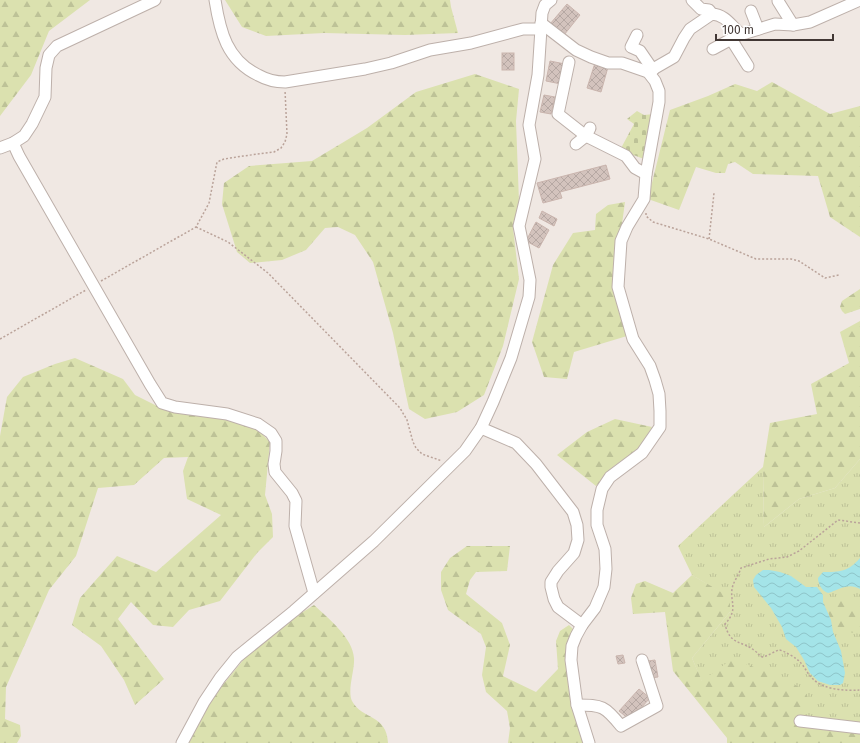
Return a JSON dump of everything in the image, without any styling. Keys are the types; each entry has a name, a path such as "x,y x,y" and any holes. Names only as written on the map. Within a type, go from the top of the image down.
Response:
{"street":[{"path":"0,148 13,143 24,136 32,124 45,97 46,68 49,55 57,46 155,0"},
{"path":"215,0 218,22 225,43 239,62 248,71 267,80 276,82 285,82 384,65 430,50 471,43 541,26 576,50 591,57 608,63 622,62 650,71 674,58 690,29 712,14"},
{"path":"692,0 701,9 709,10 712,14 720,15 725,18 741,34"},
{"path":"778,1 794,25"},
{"path":"713,49 741,34 775,24 794,25 810,22 857,1"},
{"path":"182,743 216,684 237,657 314,594 374,541 465,452 481,428 511,358 529,297 530,280 519,226 535,159 529,125 538,75 542,13 547,2"},
{"path":"751,11 758,30"},
{"path":"589,743 577,705 571,660 572,646 582,625 595,608 604,587 606,569 605,549 598,525 597,510 602,489 610,477 642,453 660,427 659,394 655,380 650,366 633,339 618,287 621,241 627,227 644,199 646,174 659,102 659,91 640,51 631,47 637,35"},
{"path":"731,40 748,66"},
{"path":"569,62 558,114 626,156 635,168 646,174"},
{"path":"576,144 588,132"},
{"path":"13,143 19,156 162,403 175,407 227,414 258,424 271,433 276,441 274,464 276,472 292,492 296,501 295,526 314,594"},
{"path":"481,428 516,443 525,452 573,512 577,525 578,540 574,553 558,571 551,582 551,587 558,607 582,625"},
{"path":"577,705 594,705 605,708 621,726 657,706 642,660"},
{"path":"800,721 860,728"}],"path":[{"path":"0,339 196,227 209,203 216,162 224,159 274,152 281,148 285,142 287,134 285,82"},
{"path":"709,239 714,193"},
{"path":"644,199 646,216 654,222 709,239 756,259 790,259 799,261 825,278 839,275"},
{"path":"196,227 228,242 268,272 400,408 407,420 416,448 422,454 452,464"},
{"path":"860,523 838,520 799,551 787,557 769,560 741,568 733,586 733,611 730,619 725,624 730,637 755,650 762,657 770,655 777,650 781,650 800,662 812,679 824,686 851,691 860,690"}],"green space":[{"path":"0,0 90,0 49,31 31,75 0,116"},
{"path":"225,0 450,0 458,33 405,35 324,33 266,36 242,27"},
{"path":"475,74 519,89 516,121 519,202 513,228 519,279 503,346 484,395 457,412 425,419 409,409 393,333 373,262 355,235 338,227 325,228 306,250 282,260 250,263 237,252 222,204 224,183 249,166 312,161 367,128 416,92"},
{"path":"772,82 830,114 860,106 860,237 830,217 818,176 753,174 735,162 728,164 725,173 716,173 696,167 679,210 648,199 670,110 735,84 757,91"},
{"path":"637,111 644,115 654,114 644,159 620,150 634,124 627,119"},
{"path":"625,202 622,224 616,240 627,336 574,352 567,379 544,377 532,342 553,265 573,233 595,230 596,214 608,205"},
{"path":"860,289 860,309 845,314 840,307 842,301"},
{"path":"860,321 860,459 835,488 799,499 764,527 763,467 770,423 817,414 811,384 849,363 840,332"},
{"path":"75,358 123,379 135,395 159,407 198,415 231,418 258,430 270,442 265,495 272,514 273,537 257,553 220,601 189,610 173,627 153,625 131,602 118,619 164,679 135,705 124,680 101,646 72,625 80,598 117,556 156,572 221,515 187,499 183,471 188,457 164,458 134,485 98,488 76,556 49,590 6,687 5,719 20,725 21,736 17,743 0,743 0,436 7,397 23,377 55,364"},
{"path":"615,419 652,427 639,449 614,466 596,486 557,455 587,432"},
{"path":"860,459 860,724 803,717 807,696 702,682 692,658 730,612 730,598 692,575 678,546 763,467 764,527 799,499 835,488"},
{"path":"467,546 510,546 507,571 476,572 470,580 466,594 502,623 510,645 503,676 536,692 558,669 556,641 560,631 569,625 573,629 566,649 568,681 583,743 508,743 510,728 507,711 486,692 482,675 486,647 481,634 448,610 441,590 441,572 450,558"},
{"path":"692,575 730,597 730,612 692,658 702,681 732,659 760,669 803,690 807,695 804,717 860,724 860,743 727,743 727,738 673,671 665,612 633,614 631,598 636,584 645,581 673,593"},
{"path":"837,601 845,601 860,607 860,634 838,630 832,627 828,612"},
{"path":"314,605 333,622 349,643 353,651 354,658 350,691 352,701 362,712 379,722 387,734 388,743 189,743 202,715 222,686 244,659 282,625"}],"water":[{"path":"860,558 860,589 848,586 828,593 822,589 818,578 823,572 834,572 848,569"},
{"path":"763,570 780,572 791,576 806,587 817,587 823,595 823,602 831,620 833,632 841,651 845,673 843,683 840,685 830,685 818,681 810,673 796,647 786,639 782,627 771,608 754,587 753,580 756,575"}],"building":[{"path":"567,4 580,15 564,35 550,24"},
{"path":"502,53 514,53 514,70 502,70"},
{"path":"550,61 565,64 561,84 546,81"},
{"path":"595,63 608,67 601,92 587,88"},
{"path":"544,95 555,97 551,114 540,112"},
{"path":"606,165 610,179 560,192 562,198 543,203 537,183"},
{"path":"542,211 557,219 554,226 539,218"},
{"path":"536,222 549,230 539,248 526,241"},
{"path":"623,655 625,663 618,664 616,656"},
{"path":"655,660 658,677 651,678 648,661"},
{"path":"639,689 650,698 630,720 619,711"}]}
